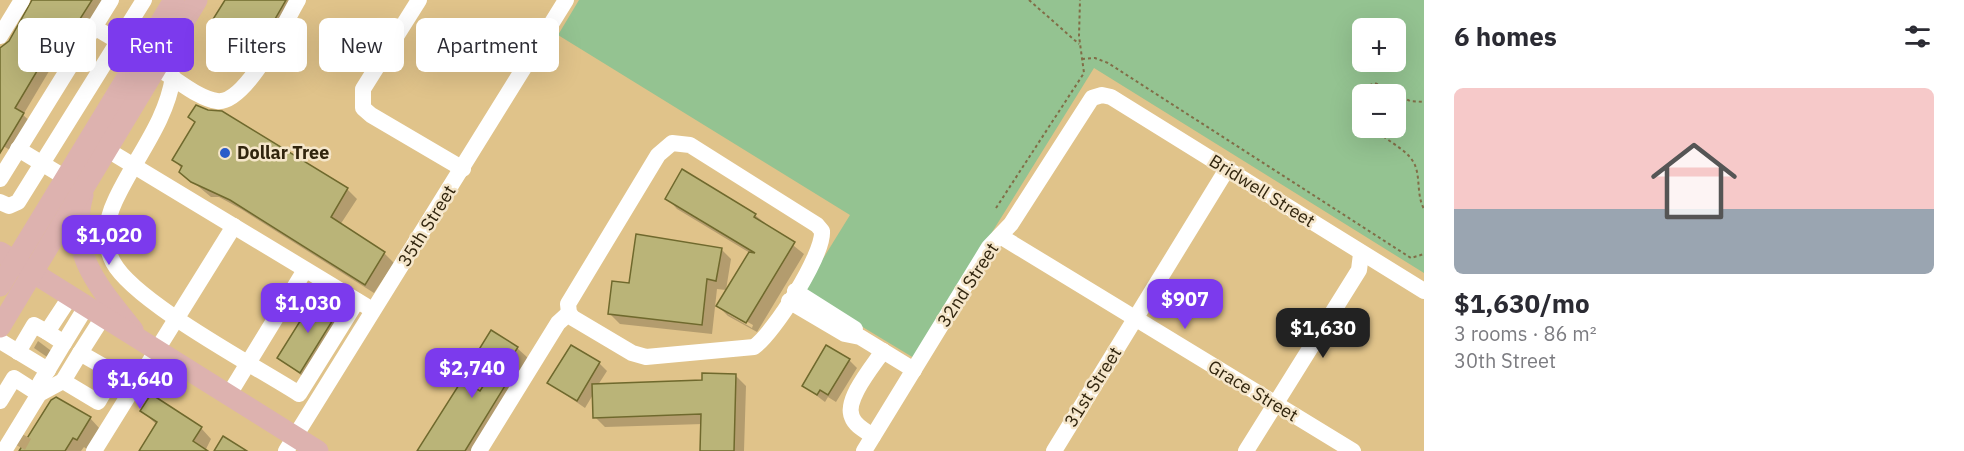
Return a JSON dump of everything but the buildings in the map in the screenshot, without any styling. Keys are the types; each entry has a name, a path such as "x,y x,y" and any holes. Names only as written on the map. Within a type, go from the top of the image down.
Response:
{"main road":[{"path":"169,18 174,0"},
{"path":"186,18 197,0"},
{"path":"0,286 66,177 153,72"},
{"path":"0,327 15,262 87,180 154,72"},
{"path":"87,180 79,212 80,244 91,275 150,348"},
{"path":"15,262 228,396 291,445 318,451"}],"street":[{"path":"0,36 22,0"},
{"path":"96,24 111,0"},
{"path":"133,18 144,0"},
{"path":"166,72 217,101 227,100 238,93 250,79 298,0"},
{"path":"419,0 363,89 363,108 463,169"},
{"name":"35th Street","path":"291,445 567,0"},
{"path":"0,202 9,206 18,202 108,58"},
{"path":"3,169 66,72"},
{"path":"159,72 170,97 114,202 106,227 108,249 114,263 135,289 299,394 357,301"},
{"name":"Bridwell Street","path":"1098,96 1111,97 1424,291"},
{"name":"32nd Street","path":"864,451 989,247 1015,219 1086,103 1098,96"},
{"path":"672,143 690,146 818,225 822,231 823,240 792,296 766,337 754,347 646,357 632,354 569,313 568,304 652,164 663,148 672,143"},
{"path":"18,149 66,177"},
{"path":"106,149 374,312"},
{"name":"31st Street","path":"1054,451 1227,169"},
{"path":"94,451 135,385 150,348 177,317 234,226"},
{"name":"Grace Street","path":"1000,237 1353,451"},
{"path":"1246,451 1359,270 1361,254"},
{"path":"228,396 305,270"},
{"path":"792,296 814,309 848,323 860,337 914,370"},
{"path":"47,332 86,307"},
{"path":"14,446 25,417 39,394 40,383 86,307"},
{"path":"39,394 63,381 80,353 86,307"},
{"path":"479,451 558,322 569,313"},
{"path":"18,352 34,325 64,343"},
{"path":"0,341 48,370"},
{"path":"873,436 852,418 850,407 852,398 883,351"},
{"path":"80,353 135,385"},
{"path":"63,381 98,402 116,373"},
{"path":"0,401 14,378 39,394"},
{"path":"14,446 25,417"}],"path":[{"path":"1029,0 1080,44"},
{"path":"996,208 1084,73 1080,44 1080,0"},
{"path":"1082,59 1095,58 1108,63 1411,258 1424,254"},
{"path":"1406,99 1424,102"},
{"path":"1387,138 1407,154 1415,165 1419,200 1424,209"}],"green space":[{"path":"579,0 1424,0 1424,273 1094,68 914,358 803,291 850,215 559,36"}],"tunnel":[{"path":"18,446 24,435"}],"place":[{"name":"Dollar Tree","path":"225,153"}]}
